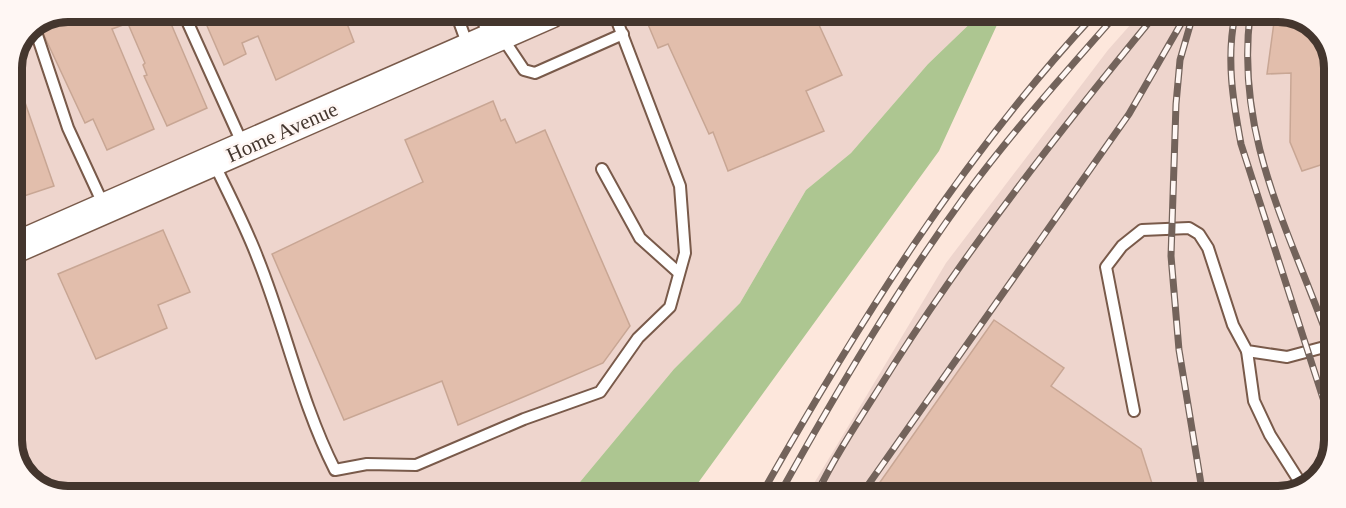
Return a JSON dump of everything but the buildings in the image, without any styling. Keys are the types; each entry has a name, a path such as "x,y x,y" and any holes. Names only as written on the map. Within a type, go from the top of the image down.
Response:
{"street":[{"name":"Home Avenue","path":"23,244 245,148 485,35 520,23"}],"lane":[{"path":"188,23 245,148"},
{"path":"469,23 524,70 535,73 622,34"},
{"path":"213,162 258,259 298,382 321,442 335,470 367,464 416,465 524,419 600,392 638,338 670,307 685,253 680,186 618,23"},
{"path":"37,35 68,128 105,209"},
{"path":"602,169 640,238 679,273"},
{"path":"1134,411 1106,267 1122,246 1142,230 1189,228 1199,234 1208,248 1233,325 1247,351 1254,401 1270,435 1298,481"},
{"path":"1247,351 1287,357 1324,347"}],"shaded area":[{"path":"60,23 971,23 928,64 851,153 806,190 740,303 674,369 577,486 69,486 54,483 41,476 32,467 23,448 23,60 26,51 30,43 43,30"},
{"path":"1132,23 1286,23 1305,32 1319,48 1323,66 1324,439 1316,465 1298,481 1277,486 812,486 946,263 1108,50"}],"green space":[{"path":"971,23 998,23 939,151 696,486 577,486 674,369 740,303 806,190 851,153 928,64"}],"railway":[{"path":"766,486 835,368 955,185 1045,70 1087,23"},
{"path":"784,486 868,341 941,229 1003,147 1109,23"},
{"path":"821,486 863,413 954,275 1052,143 1149,23"},
{"path":"867,486 1129,114 1181,23"},
{"path":"1191,23 1180,60 1176,104 1171,256 1179,350 1201,486"},
{"path":"1234,23 1231,64 1233,96 1241,144 1324,401"},
{"path":"1250,23 1248,61 1251,104 1259,146 1270,186 1324,327"}]}
